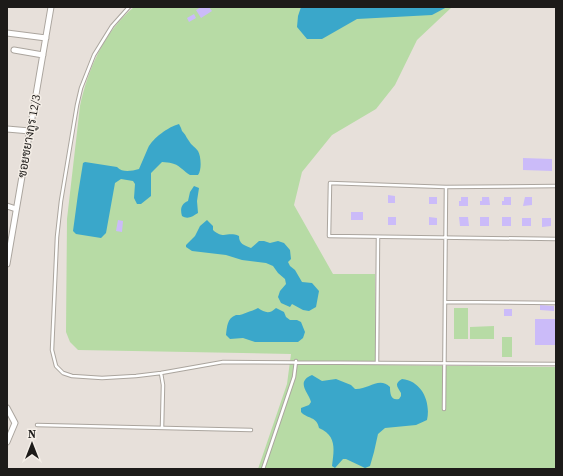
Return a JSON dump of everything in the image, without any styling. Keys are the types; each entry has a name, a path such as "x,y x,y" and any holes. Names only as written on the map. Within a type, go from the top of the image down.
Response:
{"street":[{"name":"ซอยชยางกูร 12/3","path":"7,264 10,235 52,7"},
{"path":"7,33 46,38"},
{"path":"14,50 43,55"},
{"path":"7,129 30,131"},
{"path":"7,206 16,209"},
{"path":"7,408 9,416 15,423 7,442"}],"lane":[{"path":"130,7 112,26 96,50 78,100 61,201 57,236 52,350 56,366 63,373 72,376 102,378 136,376 223,362 296,361 556,364"},
{"path":"556,186 446,187 330,183 329,236 556,239"},
{"path":"444,409 446,187"},
{"path":"377,362 378,237"},
{"path":"446,302 556,303"},
{"path":"263,469 294,377 296,361"},
{"path":"161,373 163,385 162,428"},
{"path":"38,425 251,430"}],"green space":[{"path":"134,7 452,7 417,40 395,85 376,109 332,135 302,172 294,205 333,274 375,274 375,365 556,367 556,469 258,469 287,384 291,354 78,350 70,342 66,332 67,219 80,106 83,92 99,52 114,28"},
{"path":"454,308 468,308 468,339 454,339"},
{"path":"494,326 494,339 470,339 470,327"},
{"path":"502,337 512,337 512,357 502,357"}],"water":[{"path":"301,7 447,7 432,15 357,19 322,39 307,39 297,27"},
{"path":"179,124 182,131 199,153 201,167 198,175 190,175 175,164 162,162 151,173 151,196 141,204 137,204 134,198 135,184 133,181 121,179 115,183 106,233 101,238 76,234 73,231 83,163 85,162 117,167 124,171 139,169 153,140 166,130"},
{"path":"194,186 199,188 197,201 198,213 186,218 182,216 182,207 188,201 190,192"},
{"path":"207,220 213,226 213,230 217,233 239,236 241,243 251,248 259,241 270,243 278,241 284,243 290,250 291,259 288,262 290,266 295,270 302,282 312,283 319,291 316,307 309,311 303,310 292,304 290,307 281,303 278,297 280,291 286,284 285,279 273,266 266,263 242,260 226,255 192,251 186,247 186,245 195,236 200,226"},
{"path":"258,308 267,312 276,308 284,312 286,317 290,320 297,320 301,322 305,332 303,338 298,342 255,342 243,338 230,339 226,335 228,323 233,316"},
{"path":"312,375 322,381 336,379 351,385 355,389 364,388 378,383 386,384 390,387 390,392 394,399 399,399 401,396 397,385 398,382 402,379 409,381 420,388 424,394 428,406 427,420 416,425 385,428 378,434 370,466 365,468 343,459 335,468 332,466 334,449 332,439 325,431 319,428 316,421 301,412 301,408 309,405 311,402 304,388 304,381"}],"building":[{"path":"201,7 209,7 212,11 201,18 196,10"},
{"path":"194,14 196,18 189,22 187,18"},
{"path":"523,158 552,159 552,171 523,170"},
{"path":"388,195 395,196 395,203 388,203"},
{"path":"429,197 437,197 437,204 429,204"},
{"path":"461,197 468,197 468,206 459,206"},
{"path":"482,197 489,197 490,205 480,205"},
{"path":"504,197 511,197 511,205 502,205"},
{"path":"525,197 532,197 532,205 523,206"},
{"path":"351,212 363,212 363,220 351,220"},
{"path":"388,217 396,217 396,225 388,225"},
{"path":"429,217 437,218 437,225 429,225"},
{"path":"459,217 468,217 469,226 460,226"},
{"path":"480,217 489,217 489,226 480,226"},
{"path":"502,217 511,217 511,226 502,226"},
{"path":"522,218 531,218 531,226 522,226"},
{"path":"542,218 551,218 551,226 542,227"},
{"path":"118,220 123,221 122,232 116,231"},
{"path":"540,305 554,306 554,311 540,310"},
{"path":"504,309 512,309 512,316 504,316"},
{"path":"535,319 556,319 556,345 535,345"}]}
